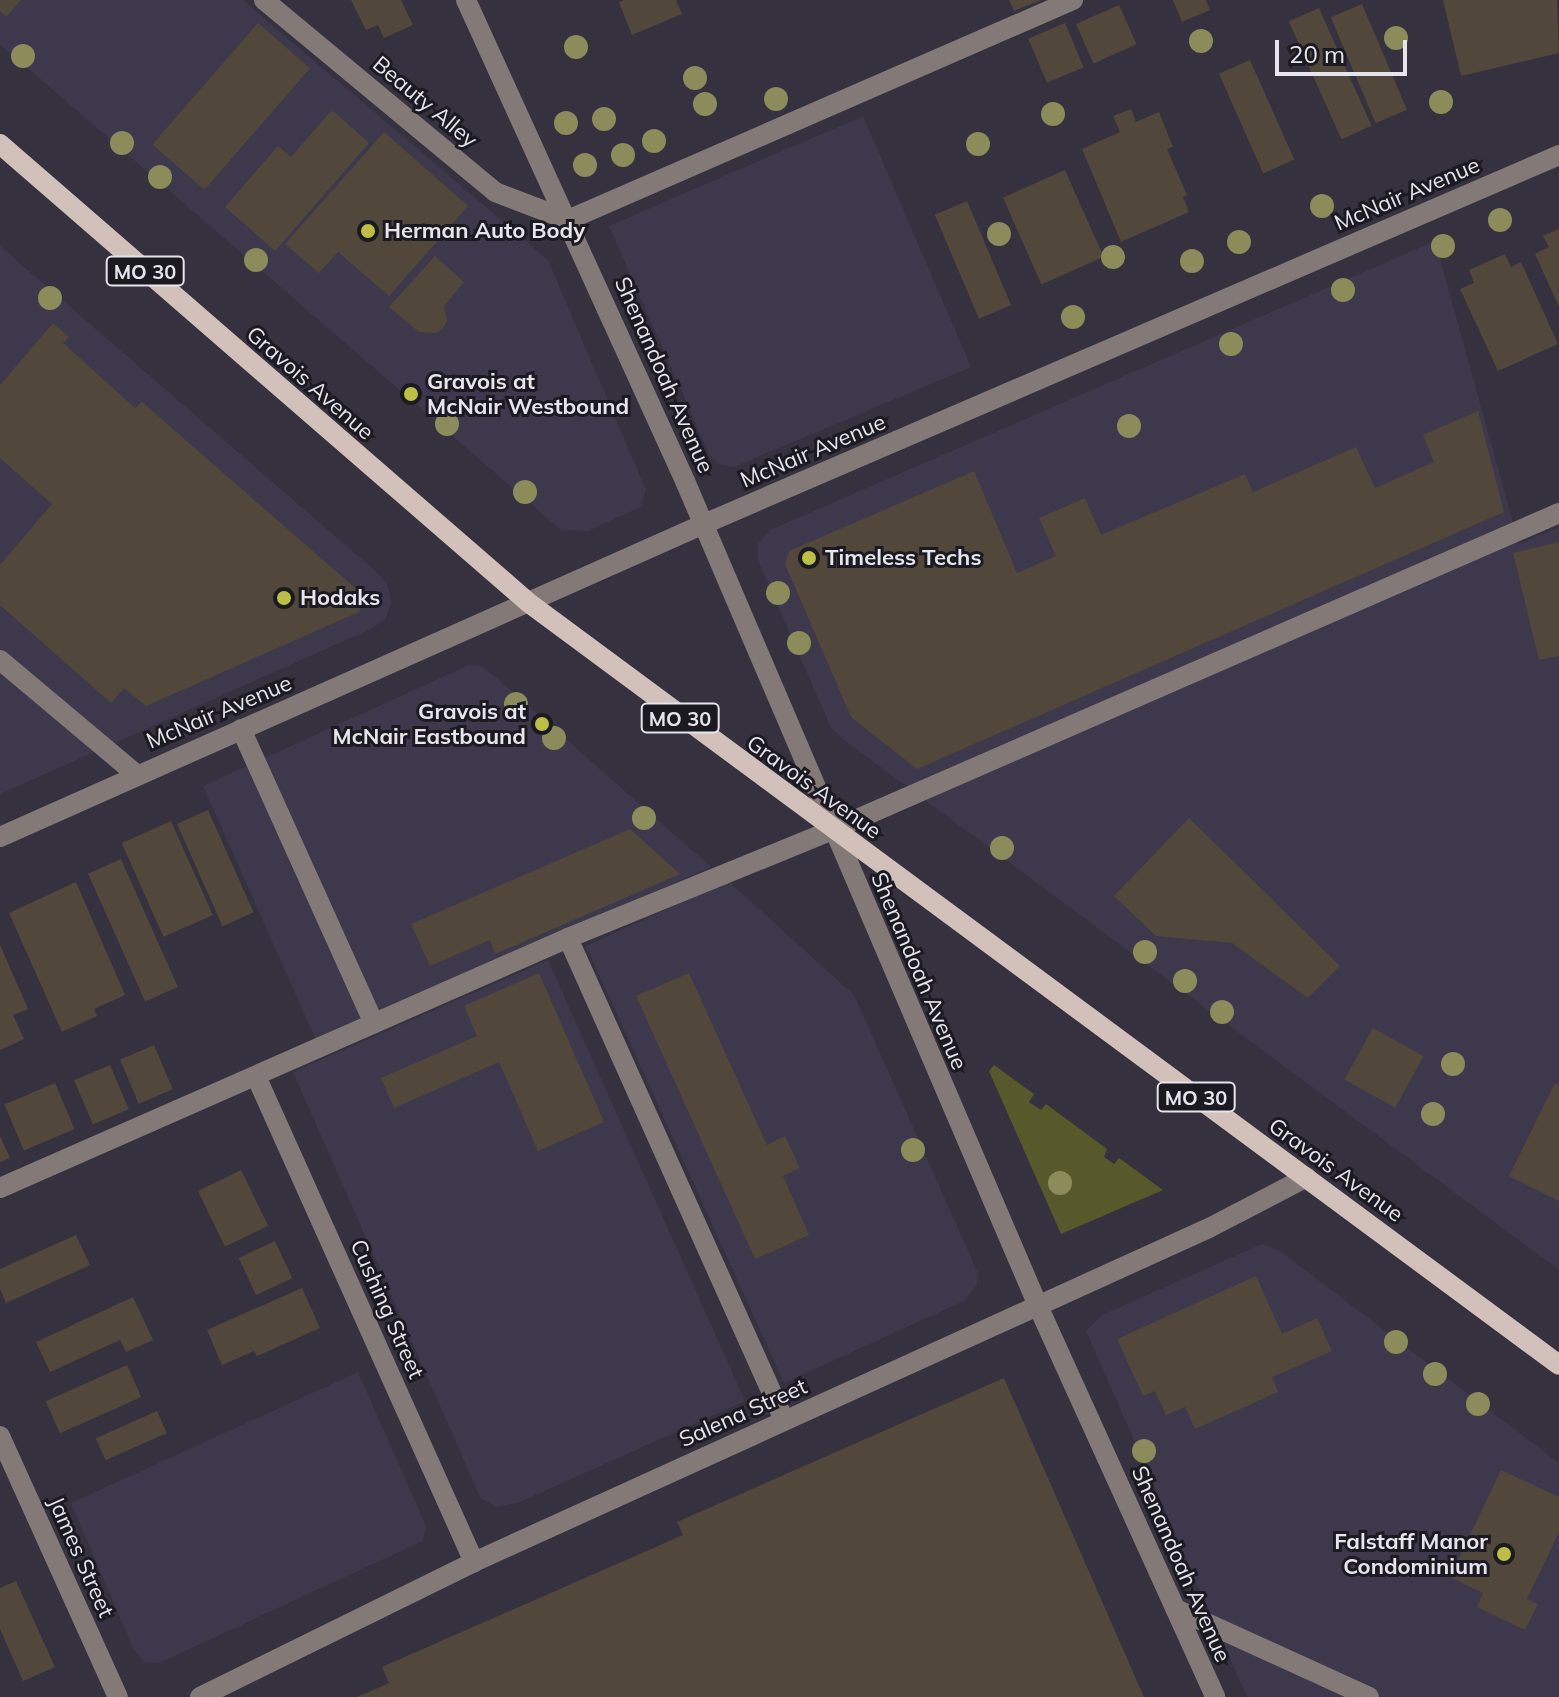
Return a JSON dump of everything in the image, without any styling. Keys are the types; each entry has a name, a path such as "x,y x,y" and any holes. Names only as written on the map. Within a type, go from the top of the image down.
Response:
{"main road":[{"name":"Gravois Avenue","path":"0,144 529,603 1559,1365"}],"street":[{"name":"Beauty Alley","path":"264,0 495,192 568,220"},
{"name":"Shenandoah Avenue","path":"466,0 704,524 832,830 1038,1306 1215,1697"},
{"path":"568,220 1073,0"},
{"name":"McNair Avenue","path":"0,837 704,524 1559,155"},
{"path":"0,1188 568,938 832,830 1559,513"},
{"path":"0,660 136,774"},
{"path":"241,729 374,1023"},
{"path":"568,938 784,1420"},
{"name":"Cushing Street","path":"256,1076 474,1562"},
{"name":"Salena Street","path":"200,1697 474,1562 1209,1228 1307,1177"},
{"name":"James Street","path":"0,1436 118,1697"},
{"path":"1176,1609 1369,1697"}],"shaded area":[{"path":"0,0 243,0 548,260 646,490 641,507 588,531 561,530 0,44"},
{"path":"863,116 971,367 734,467 721,465 710,456 609,226"},
{"path":"1435,241 1519,544 1559,527 1559,1270 844,740 831,728 758,560 758,544 770,530"},
{"path":"0,246 380,575 389,589 391,604 385,619 371,629 0,794"},
{"path":"469,665 481,666 491,673 711,867 315,1038 203,786"},
{"path":"728,881 854,995 978,1273 977,1285 964,1301 784,1383 586,946"},
{"path":"548,960 745,1401 520,1502 498,1507 481,1499 293,1072"},
{"path":"1262,1244 1280,1251 1559,1463 1559,1697 1247,1697 1086,1331 1102,1315"},
{"path":"358,1372 426,1526 423,1541 159,1663 144,1662 134,1650 71,1503"}],"green space":[{"path":"994,1065 1034,1094 1029,1102 1041,1110 1046,1104 1107,1149 1104,1157 1114,1164 1119,1158 1163,1190 1061,1234 989,1071"}],"building":[{"path":"0,0 21,0 6,17 0,11"},
{"path":"351,0 401,0 413,25 384,38 378,25 366,30"},
{"path":"676,0 682,14 632,35 619,2"},
{"path":"1009,0 1041,0 1014,11"},
{"path":"1173,0 1206,0 1210,10 1182,22"},
{"path":"1443,0 1557,0 1559,53 1461,76"},
{"path":"1362,4 1407,110 1376,123 1331,17"},
{"path":"1119,5 1136,44 1094,63 1076,24"},
{"path":"1319,8 1371,126 1341,139 1289,21"},
{"path":"258,23 310,68 204,190 152,145"},
{"path":"1065,23 1084,67 1047,83 1028,39"},
{"path":"1250,60 1294,160 1263,173 1219,74"},
{"path":"1131,109 1136,122 1159,112 1173,147 1167,149 1187,195 1183,197 1189,212 1121,242 1082,149 1120,132 1113,116"},
{"path":"332,110 369,143 275,251 225,207 278,146 291,157"},
{"path":"384,132 468,206 389,296 338,252 319,273 285,244"},
{"path":"1065,170 1104,257 1042,284 1003,198"},
{"path":"967,201 1011,305 979,319 935,215"},
{"path":"1559,229 1559,307 1535,254 1549,247 1543,236"},
{"path":"1505,254 1511,267 1521,262 1558,344 1498,371 1460,289 1474,283 1469,270"},
{"path":"435,256 464,282 444,306 447,321 443,328 436,333 419,332 389,307"},
{"path":"53,323 69,337 63,343 135,408 142,402 362,594 359,612 146,706 124,688 111,703 0,605 0,565 52,504 0,458 0,385"},
{"path":"1478,411 1504,512 917,769 851,717 785,564 789,551 974,471 1017,573 1056,556 1039,518 1085,498 1101,535 1245,474 1253,492 1356,447 1375,488 1434,462 1423,435"},
{"path":"1559,542 1559,656 1539,660 1513,553"},
{"path":"208,810 254,912 222,926 177,824"},
{"path":"1189,818 1340,966 1308,998 1232,943 1156,936 1114,896"},
{"path":"171,821 213,915 164,937 122,843"},
{"path":"630,829 680,874 495,954 490,940 430,966 411,924"},
{"path":"121,859 178,987 145,1002 88,874"},
{"path":"76,882 125,995 94,1009 97,1016 62,1032 9,913"},
{"path":"0,945 28,1009 13,1015 24,1039 0,1050"},
{"path":"539,973 604,1122 538,1151 499,1062 394,1108 381,1078 477,1036 464,1006"},
{"path":"689,973 767,1145 785,1136 800,1168 783,1176 809,1235 755,1259 636,996"},
{"path":"1373,1028 1424,1056 1395,1108 1344,1080"},
{"path":"154,1045 173,1089 139,1104 120,1059"},
{"path":"110,1065 129,1109 93,1124 74,1080"},
{"path":"55,1083 75,1129 24,1151 4,1104"},
{"path":"1555,1083 1559,1085 1559,1201 1509,1176"},
{"path":"0,1136 10,1158 0,1162"},
{"path":"241,1170 268,1226 225,1247 198,1191"},
{"path":"76,1235 90,1265 6,1303 0,1289 0,1269"},
{"path":"275,1241 292,1278 256,1295 239,1258"},
{"path":"1256,1276 1282,1334 1317,1318 1332,1351 1272,1377 1278,1392 1195,1429 1185,1407 1166,1415 1155,1391 1143,1396 1117,1339"},
{"path":"302,1288 320,1328 257,1356 254,1351 222,1365 207,1330"},
{"path":"133,1297 153,1340 126,1352 120,1340 50,1372 36,1342"},
{"path":"127,1365 141,1397 60,1433 46,1401"},
{"path":"1004,1378 1144,1697 357,1697 389,1683 382,1667 683,1535 677,1522"},
{"path":"157,1411 167,1433 106,1460 96,1438"},
{"name":"Falstaff Manor Condominium","path":"1501,1470 1559,1497 1559,1532 1527,1599 1538,1604 1525,1630 1477,1607 1483,1593 1450,1577"},
{"path":"16,1581 55,1667 23,1681 0,1629 0,1588"}],"place":[{"name":"Herman Auto Body","path":"368,231"},
{"name":"Gravois at McNair Westbound","path":"411,394"},
{"name":"Timeless Techs","path":"809,558"},
{"name":"Hodaks","path":"284,598"},
{"name":"Gravois at McNair Eastbound","path":"542,724"},
{"name":"Falstaff Manor Condominium","path":"1504,1554"}]}
